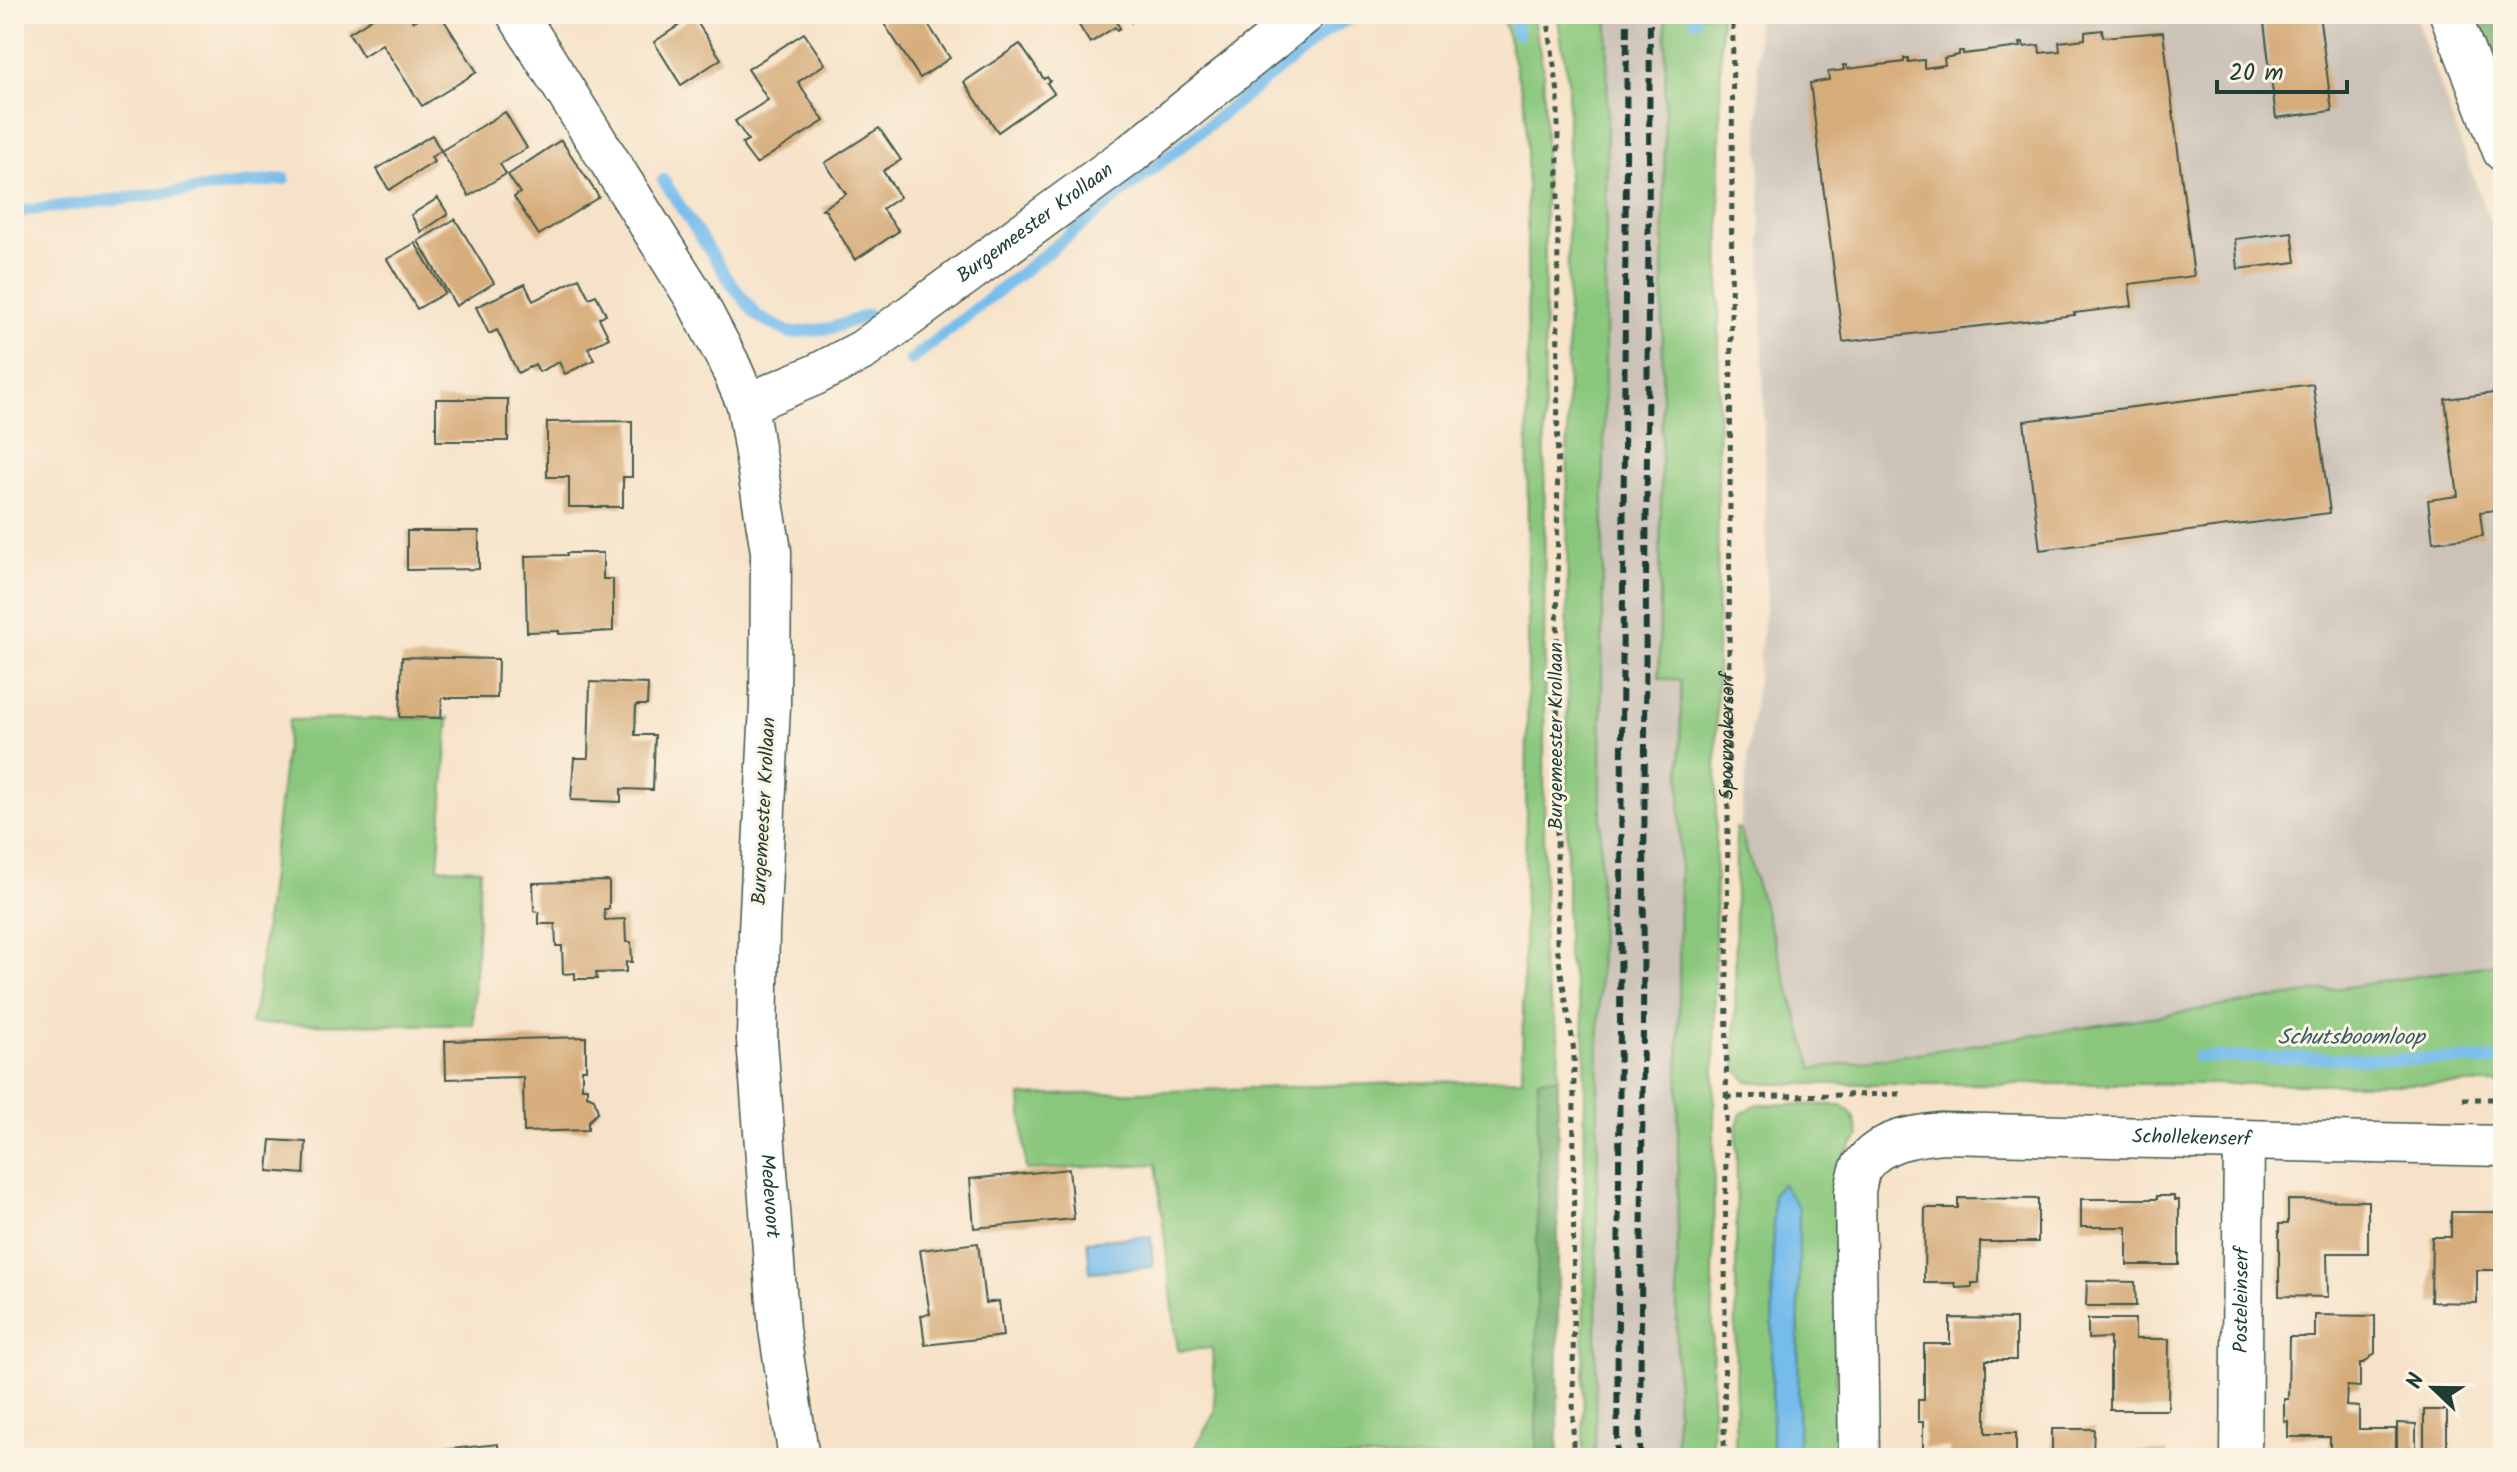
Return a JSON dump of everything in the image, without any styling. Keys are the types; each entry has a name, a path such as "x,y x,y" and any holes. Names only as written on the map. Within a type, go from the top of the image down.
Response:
{"street":[{"name":"Burgemeester Krollaan","path":"517,14 694,296 747,404 771,551 770,706 759,931"},
{"name":"Burgemeester Krollaan","path":"747,404 815,375 863,350 1132,153 1305,14"},
{"path":"2450,14 2503,151"},
{"name":"Medevoort","path":"759,931 757,1040 778,1314 799,1458"},
{"name":"Schollekenserf","path":"1859,1458 1855,1191 1862,1166 1884,1147 1906,1137 1941,1133 2503,1146"},
{"name":"Posteleinserf","path":"2241,1458 2244,1141"}],"path":[{"name":"Burgemeester Krollaan","path":"1547,14 1558,93 1557,944 1574,1053 1573,1458"},
{"name":"Spoormakerserf","path":"1724,1458 1733,14"}],"shaded area":[{"path":"1608,14 1666,14 1659,677 1681,680 1676,1458 1595,1458"},
{"path":"1757,14 2414,14 2503,258 2503,963 1813,1069 1740,829 1767,592"}],"green space":[{"path":"1502,14 1532,14 1543,68 1545,122 1544,941 1541,942 1542,967 1559,1041 1558,1078 1538,1079 1536,1458 1189,1458 1215,1412 1212,1348 1178,1351 1156,1164 1026,1170 1021,1096 1522,1079 1528,668 1527,146 1525,105"},
{"path":"1557,14 1608,14 1595,1458 1583,1458 1585,1050 1583,1019 1567,954 1568,80"},
{"path":"1666,14 1721,14 1712,1458 1676,1458 1681,680 1659,678"},
{"path":"2476,14 2503,14 2503,86"},
{"path":"449,718 438,868 480,869 473,1025 251,1024 289,720"},
{"path":"1736,828 1740,829 1813,1069 2503,963 2503,1084 1766,1084 1747,1081 1735,1067"},
{"path":"1558,1078 1558,1458 1536,1458 1538,1079"},
{"path":"1757,1104 1842,1105 1852,1115 1859,1137 1844,1156 1838,1179 1836,1458 1798,1458 1799,1208 1773,1194 1772,1458 1735,1458 1737,1125 1741,1114"}],"water":[{"path":"1782,1184 1799,1208 1798,1458 1772,1458 1773,1193"},
{"path":"1151,1236 1153,1267 1090,1272 1087,1241"}],"building":[{"path":"379,14 408,14 413,22 426,14 440,14 477,72 422,106 382,44 363,56 349,33"},
{"path":"916,14 920,20 924,18 950,58 920,78 879,16"},
{"path":"1072,14 1136,14 1131,22 1126,15 1116,22 1120,28 1117,30 1115,27 1090,43"},
{"path":"2319,14 2332,111 2276,118 2263,15"},
{"path":"693,16 721,59 681,85 654,42"},
{"path":"2102,30 2103,37 2163,32 2194,276 2129,284 2132,306 1843,342 1810,83 1829,80 1828,72 1844,70 1843,65 1847,69 1904,62 1904,58 1908,58 1908,62 1924,60 1924,68 1945,65 1944,58 1959,55 1959,51 1963,54 2021,47 2020,43 2024,47 2039,45 2040,53 2060,51 2059,42 2085,39 2085,32"},
{"path":"804,33 825,64 798,82 824,121 756,164 744,148 742,143 748,140 735,121 768,100 748,69"},
{"path":"1020,44 1044,79 1047,77 1050,81 1047,83 1054,93 998,132 964,82"},
{"path":"505,112 527,148 500,164 506,174 469,196 441,151"},
{"path":"879,128 901,160 883,171 900,197 882,209 899,231 855,260 822,209 846,194 825,163"},
{"path":"432,135 441,151 431,157 434,162 389,190 377,169"},
{"path":"561,140 599,197 539,235 514,197 520,193 508,175"},
{"path":"438,198 448,214 421,232 411,215"},
{"path":"455,219 494,283 456,306 418,241"},
{"path":"2292,232 2296,262 2238,269 2235,239"},
{"path":"415,243 445,293 417,309 387,259"},
{"path":"579,278 589,298 596,295 606,314 599,318 609,338 588,348 594,360 565,374 559,362 539,372 535,364 518,373 497,330 489,334 476,307 525,284 533,301"},
{"path":"2313,384 2330,513 2040,550 2024,421"},
{"path":"2503,392 2503,509 2480,512 2483,536 2433,542 2428,500 2458,496 2445,399"},
{"path":"436,399 508,399 508,441 436,441"},
{"path":"632,421 632,477 623,477 623,507 569,507 569,477 547,477 547,422"},
{"path":"407,531 479,531 479,569 407,570"},
{"path":"603,553 603,579 613,579 613,631 527,632 525,556"},
{"path":"402,657 498,659 497,698 442,698 441,718 400,717"},
{"path":"590,682 648,684 647,705 636,705 635,735 655,735 653,790 621,789 621,802 571,800 574,758 588,758"},
{"path":"609,881 609,909 604,909 605,920 625,919 626,942 631,942 632,962 626,962 626,972 596,973 597,979 575,979 575,973 563,974 562,946 556,946 555,924 539,924 539,912 534,911 533,883"},
{"path":"586,1037 586,1069 582,1069 582,1088 587,1088 587,1095 594,1098 598,1112 588,1122 588,1130 524,1132 523,1077 446,1079 445,1041"},
{"path":"271,1140 306,1142 304,1174 268,1171"},
{"path":"1069,1169 1074,1219 974,1228 970,1179"},
{"path":"2157,1196 2174,1196 2174,1200 2179,1200 2179,1265 2127,1265 2127,1227 2081,1227 2081,1199 2157,1199"},
{"path":"1958,1198 2038,1199 2038,1242 1980,1242 1979,1283 1972,1283 1972,1287 1956,1288 1955,1283 1924,1283 1925,1208 1958,1208"},
{"path":"2288,1200 2368,1201 2368,1253 2327,1253 2328,1297 2279,1296 2279,1224 2288,1224"},
{"path":"2451,1212 2503,1212 2502,1270 2477,1270 2477,1303 2431,1302 2432,1237 2451,1237"},
{"path":"978,1243 985,1303 999,1301 1003,1336 925,1345 921,1315 930,1314 920,1250"},
{"path":"2087,1281 2135,1282 2136,1306 2086,1306"},
{"path":"2315,1315 2375,1316 2375,1353 2360,1363 2360,1387 2347,1386 2346,1406 2359,1407 2359,1429 2396,1429 2396,1457 2330,1457 2330,1437 2288,1437 2288,1421 2284,1422 2284,1399 2288,1399 2289,1337 2315,1337"},
{"path":"1950,1318 2016,1319 2016,1360 1986,1360 1986,1433 2016,1433 2016,1458 1949,1458 1949,1448 1923,1448 1923,1422 1918,1422 1918,1400 1924,1400 1924,1344 1950,1344"},
{"path":"2088,1319 2135,1319 2135,1339 2169,1339 2168,1410 2110,1410 2110,1338 2088,1339"},
{"path":"2424,1410 2447,1410 2447,1449 2424,1449"},
{"path":"2397,1423 2416,1424 2416,1458 2397,1458"},
{"path":"2052,1429 2094,1429 2093,1453 2052,1453"},
{"path":"498,1444 499,1458 425,1458 424,1452"},
{"path":"2110,1451 2168,1452 2168,1458 2110,1458"}],"waterway":[{"path":"911,360 1330,29 1359,14"},
{"path":"1512,14 1518,34"},
{"path":"1695,14 1695,20"},
{"path":"14,212 284,179"},
{"path":"663,180 731,283 757,316 790,333 832,328 868,315"},
{"name":"Schutsboomloop","path":"2198,1057 2503,1060"}],"railway":[{"path":"1617,1458 1627,14"},
{"path":"1640,1458 1650,14"}]}
